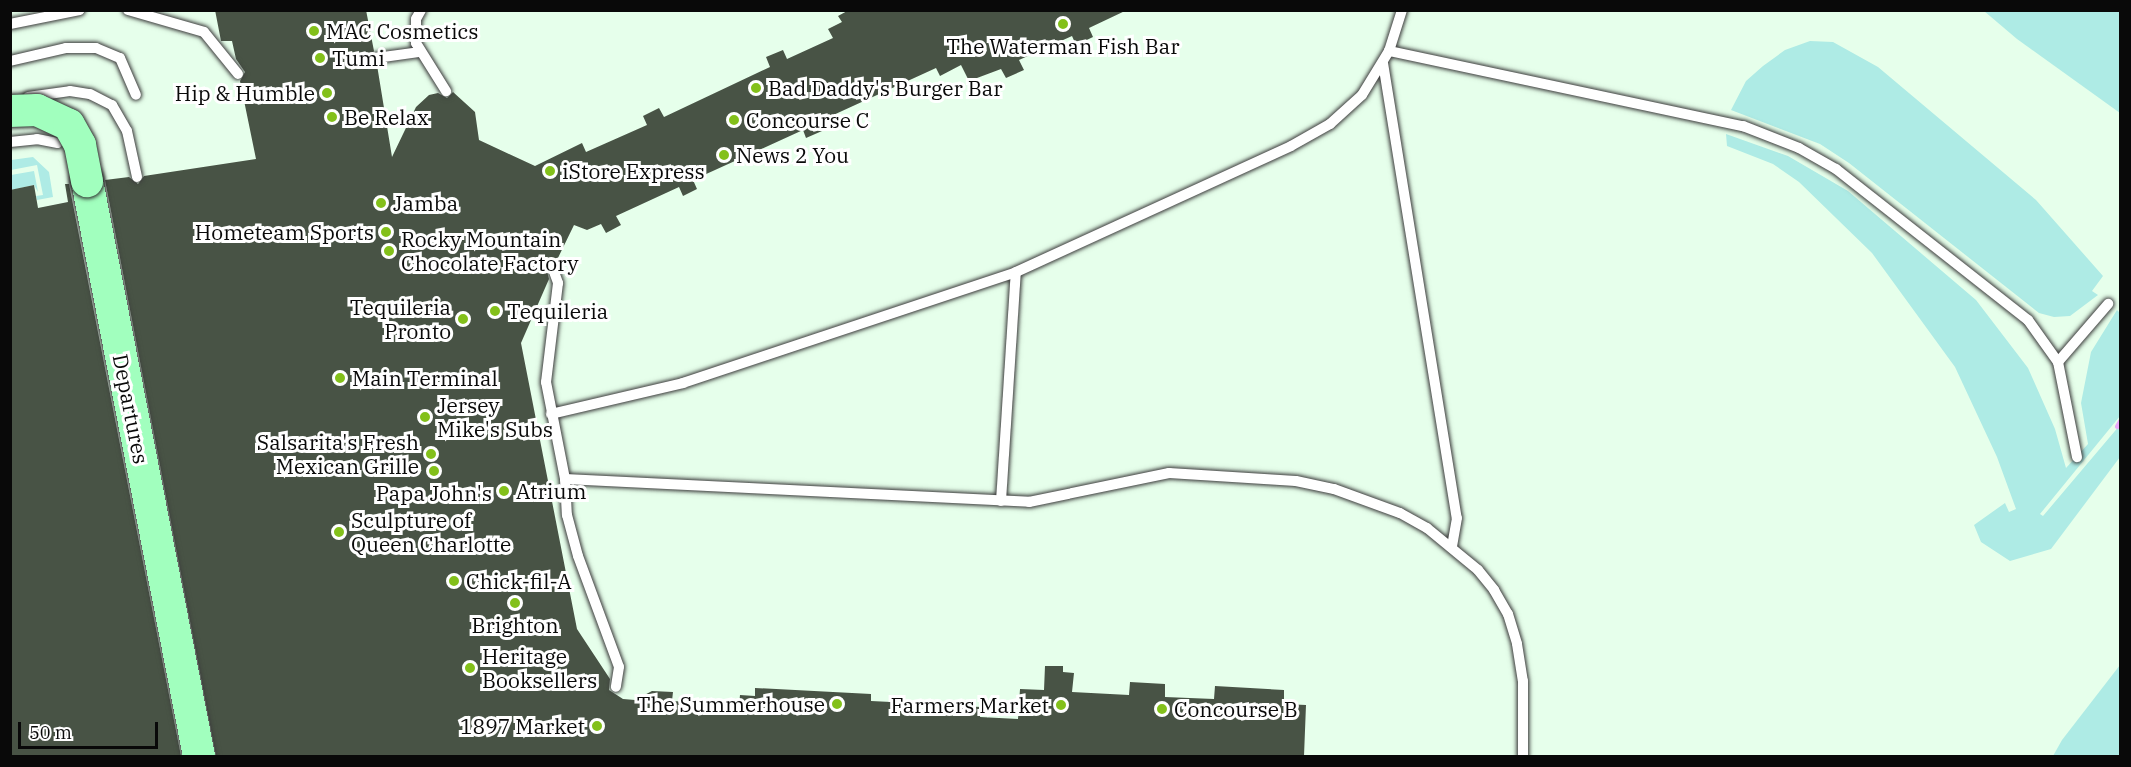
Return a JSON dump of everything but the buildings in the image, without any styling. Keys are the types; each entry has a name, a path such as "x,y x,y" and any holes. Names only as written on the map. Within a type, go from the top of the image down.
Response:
{"main road":[{"name":"Departures","path":"10,111 37,110 63,121 75,132 80,146 199,756"}],"lane":[{"path":"10,24 80,10"},
{"path":"128,10 204,32 238,74"},
{"path":"420,10 415,33 419,52 446,91"},
{"path":"551,414 683,383 1016,272 1291,146 1330,123 1362,95 1389,51 1402,10"},
{"path":"10,61 66,48 96,48 120,58 136,95"},
{"path":"1389,51 1743,126 1799,148 1836,169 2028,320 2058,363 2077,457"},
{"path":"376,58 419,52"},
{"path":"1383,63 1457,518 1452,546"},
{"path":"10,101 70,91 90,94 112,105 127,131 137,177"},
{"path":"10,142 36,139 58,142"},
{"path":"553,269 558,283 546,367 551,414 565,479 567,515 578,556 619,668 616,687"},
{"path":"1001,501 1016,272"},
{"path":"2058,363 2108,304"},
{"path":"565,479 1029,502 1169,473 1296,482 1334,489 1400,513 1452,546 1478,570 1508,614 1523,681 1523,756"}],"shaded area":[{"path":"1984,11 2120,11 2120,113 2017,39"},
{"path":"1810,41 1833,42 1878,67 2036,200 2103,276 2092,291 2098,295 2070,316 2054,317 2039,313 1849,163 1820,144 1731,110 1746,81 1763,66 1785,50"},
{"path":"1726,134 1788,156 1848,191 1976,300 2028,368 2055,429 2066,468 2088,444 2081,403 2091,352 2117,310 2120,313 2120,416 2040,514 2043,516 2120,425 2120,457 2051,549 2010,561 1981,542 1974,525 2005,503 2009,512 2016,509 1997,457 1955,367 1872,253 1799,182 1773,164 1727,146"},
{"path":"33,157 49,172 53,197 37,200 36,196 43,195 37,165 11,170 11,160"},
{"path":"34,171 38,192 34,185 11,190 11,175"},
{"path":"2120,665 2120,756 2053,756 2062,740"}],"waterway":[{"path":"2117,426 2120,421"}],"place":[{"name":"The Waterman Fish Bar","path":"1063,24"},
{"name":"MAC Cosmetics","path":"314,31"},
{"name":"Tumi","path":"320,58"},
{"name":"Bad Daddy's Burger Bar","path":"756,88"},
{"name":"Hip & Humble","path":"327,93"},
{"name":"Be Relax","path":"332,117"},
{"name":"Concourse C","path":"734,120"},
{"name":"News 2 You","path":"724,155"},
{"name":"iStore Express","path":"550,171"},
{"name":"Jamba","path":"381,203"},
{"name":"Hometeam Sports","path":"386,232"},
{"name":"Rocky Mountain Chocolate Factory","path":"389,251"},
{"name":"Tequileria","path":"495,311"},
{"name":"Tequileria Pronto","path":"463,319"},
{"name":"Main Terminal","path":"340,378"},
{"name":"Jersey Mike's Subs","path":"425,417"},
{"name":"Salsarita's Fresh Mexican Grille","path":"431,454"},
{"name":"Papa John's","path":"434,471"},
{"name":"Atrium","path":"504,491"},
{"name":"Sculpture of Queen Charlotte","path":"339,532"},
{"name":"Chick-fil-A","path":"454,581"},
{"name":"Brighton","path":"515,603"},
{"name":"Heritage Booksellers","path":"470,668"},
{"name":"The Summerhouse","path":"837,704"},
{"name":"Farmers Market","path":"1061,705"},
{"name":"Concourse B","path":"1162,709"},
{"name":"1897 Market","path":"597,726"}]}
